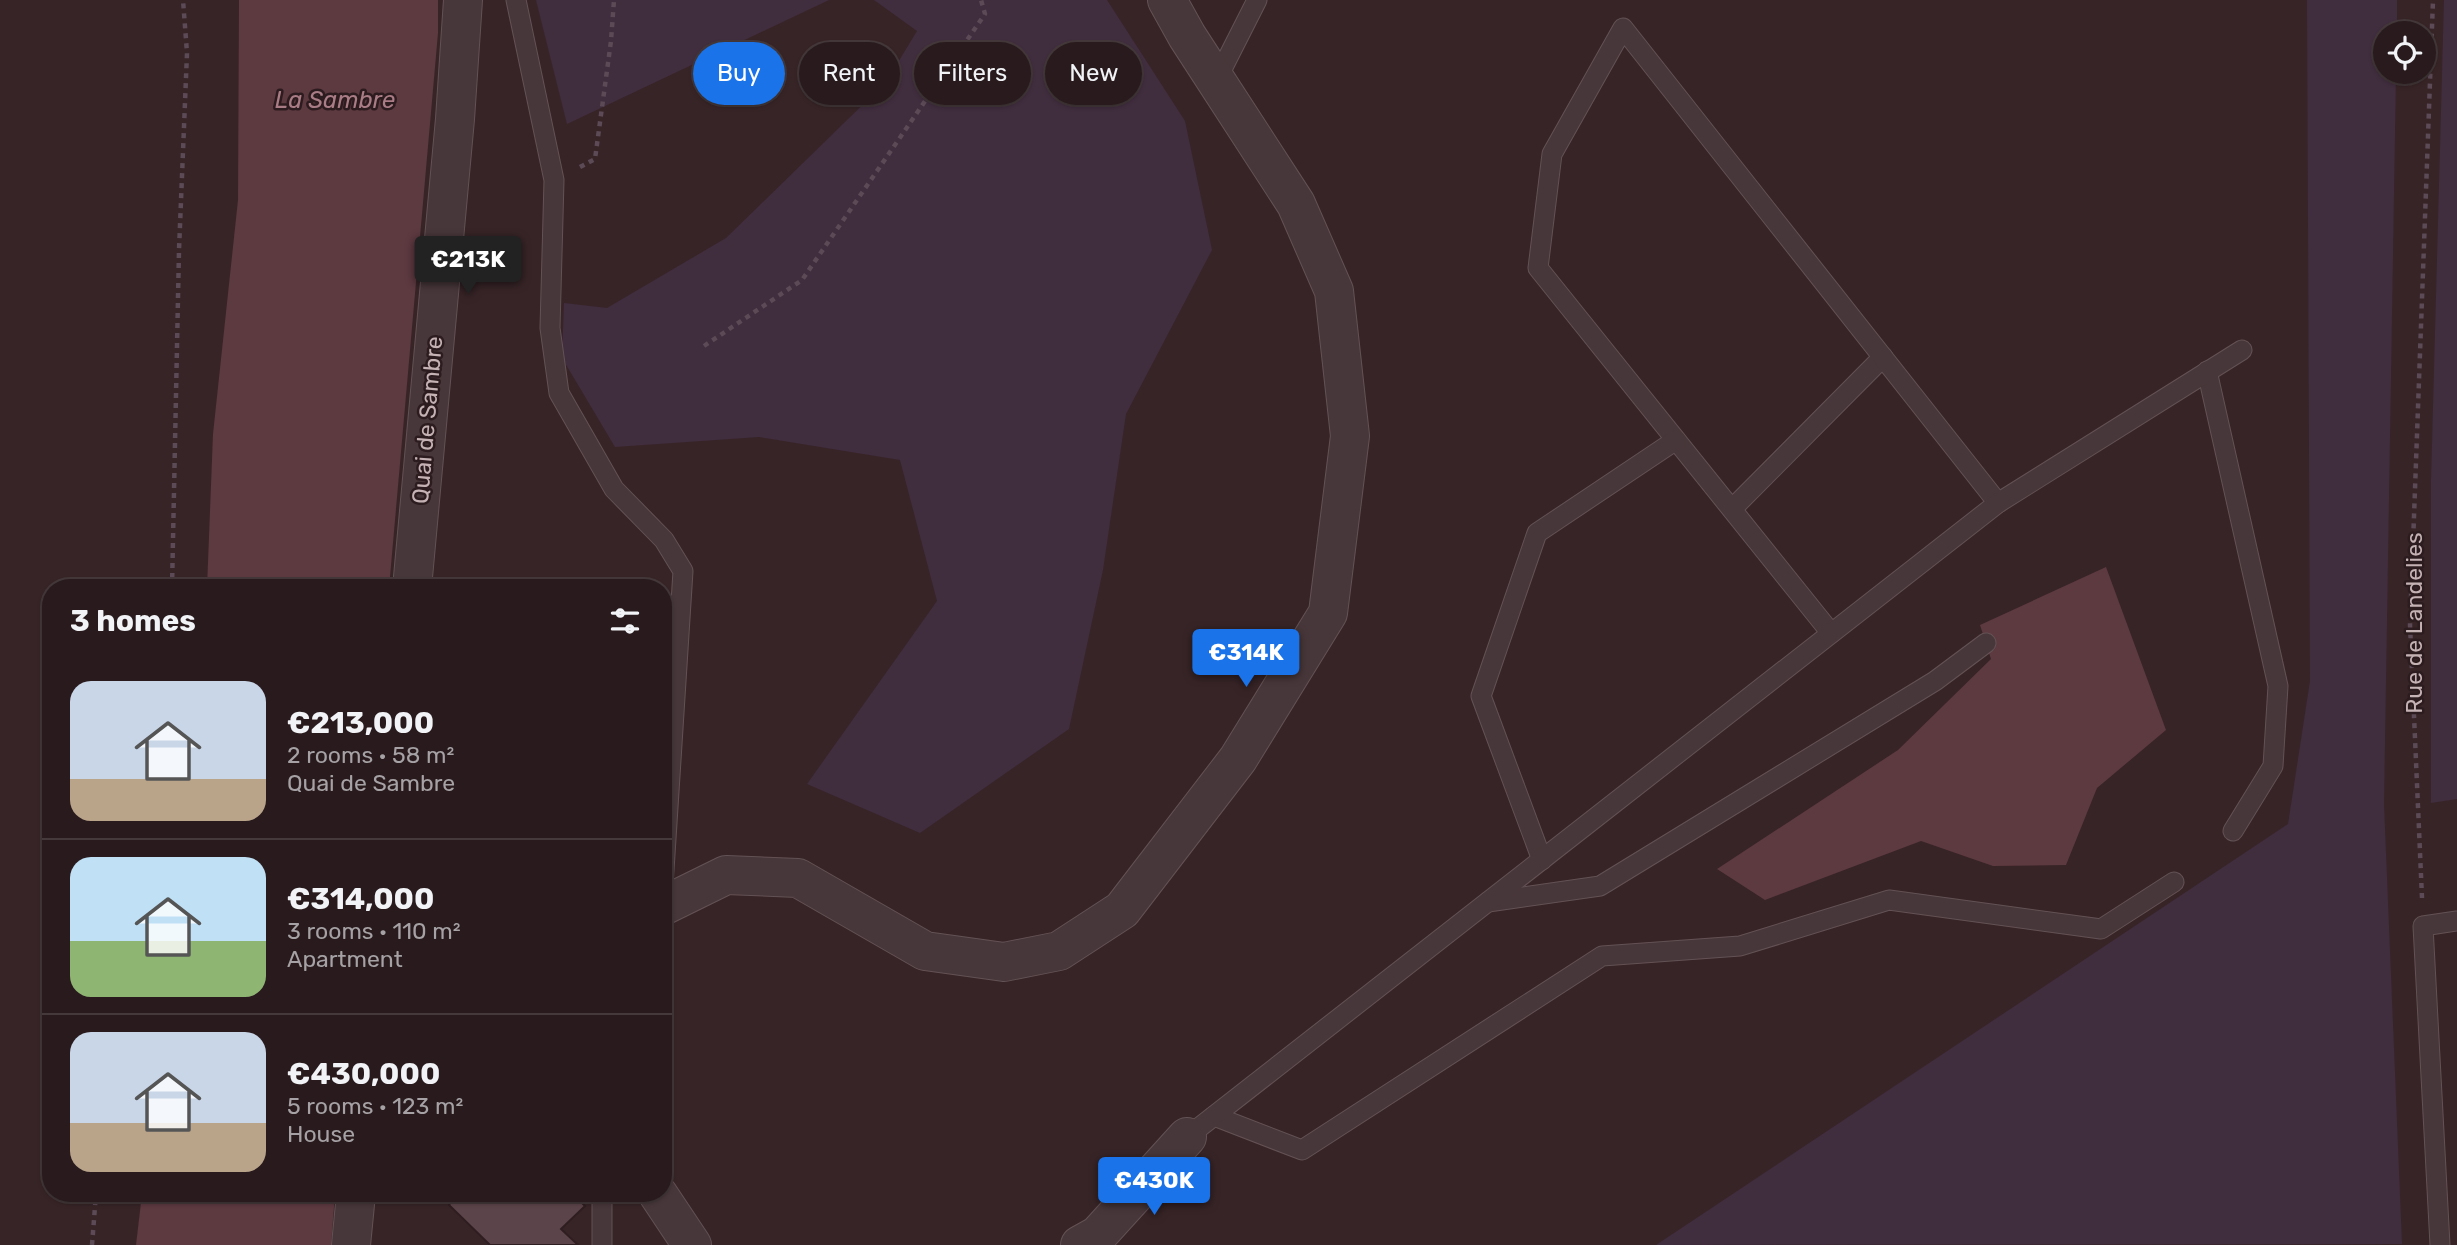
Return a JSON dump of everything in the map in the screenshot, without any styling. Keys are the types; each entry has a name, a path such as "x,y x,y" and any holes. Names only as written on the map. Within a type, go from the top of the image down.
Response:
{"street":[{"name":"Quai de Sambre","path":"413,579 455,119 463,0"},
{"path":"672,902 726,875 798,878 925,951 1004,962 1059,951 1122,910 1238,759 1328,613 1335,539 1350,436 1334,291 1296,204 1167,0"},
{"path":"1080,1245 1098,1235 1200,1126"},
{"path":"351,1245 355,1202"},
{"path":"663,1202 692,1245"}],"lane":[{"path":"516,0 554,180 550,328 559,393 614,489 664,540 683,571 672,744"},
{"path":"1216,81 1241,16 1240,0"},
{"path":"1216,81 1257,0"},
{"path":"1831,633 1538,268 1552,154 1623,28 1998,503"},
{"path":"1200,1126 1998,503 2242,350"},
{"path":"1732,509 1883,357"},
{"path":"2207,372 2278,686 2273,766 2233,831"},
{"path":"1542,860 1481,696 1537,533 1676,440"},
{"path":"1487,902 1600,886 1935,681 1986,643"},
{"path":"1200,1126 1302,1150 1602,956 1740,946 1889,900 2101,929 2174,882"},
{"path":"2440,1245 2423,926 2457,921"},
{"path":"603,1202 603,1245"}],"path":[{"path":"172,579 179,250 187,53 183,0"},
{"path":"554,180 594,159 611,41 614,0"},
{"path":"704,346 802,280 985,14 981,0"},
{"name":"Rue de Landelies","path":"2423,926 2410,625 2433,0"},
{"path":"92,1245 95,1202"}],"shaded area":[{"path":"536,0 829,0 740,42 693,42 693,64 567,124"},
{"path":"874,0 1107,0 1134,42 1045,42 1045,105 1142,105 1142,54 1185,121 1212,250 1126,414 1103,570 1069,729 920,833 807,784 937,601 900,460 759,437 615,447 562,358 564,303 607,308 726,238 862,105 900,105 900,59 917,31"},
{"path":"2307,0 2397,0 2397,21 2373,21 2373,84 2396,84 2384,804 2402,1244 1656,1245 2288,824 2310,681"},
{"path":"2444,0 2457,0 2457,799 2431,803 2431,481"}],"water":[{"name":"La Sambre","path":"239,0 438,0 438,33 390,579 207,579 213,434 238,200"},
{"path":"2106,567 2166,730 2097,788 2066,865 1993,866 1921,841 1765,900 1717,869 1898,750 1991,659 1980,625"},
{"path":"141,1202 334,1202 331,1245 136,1245"}],"building":[{"path":"451,1202 581,1202 585,1206 561,1229 578,1245 490,1245 449,1205"}]}
